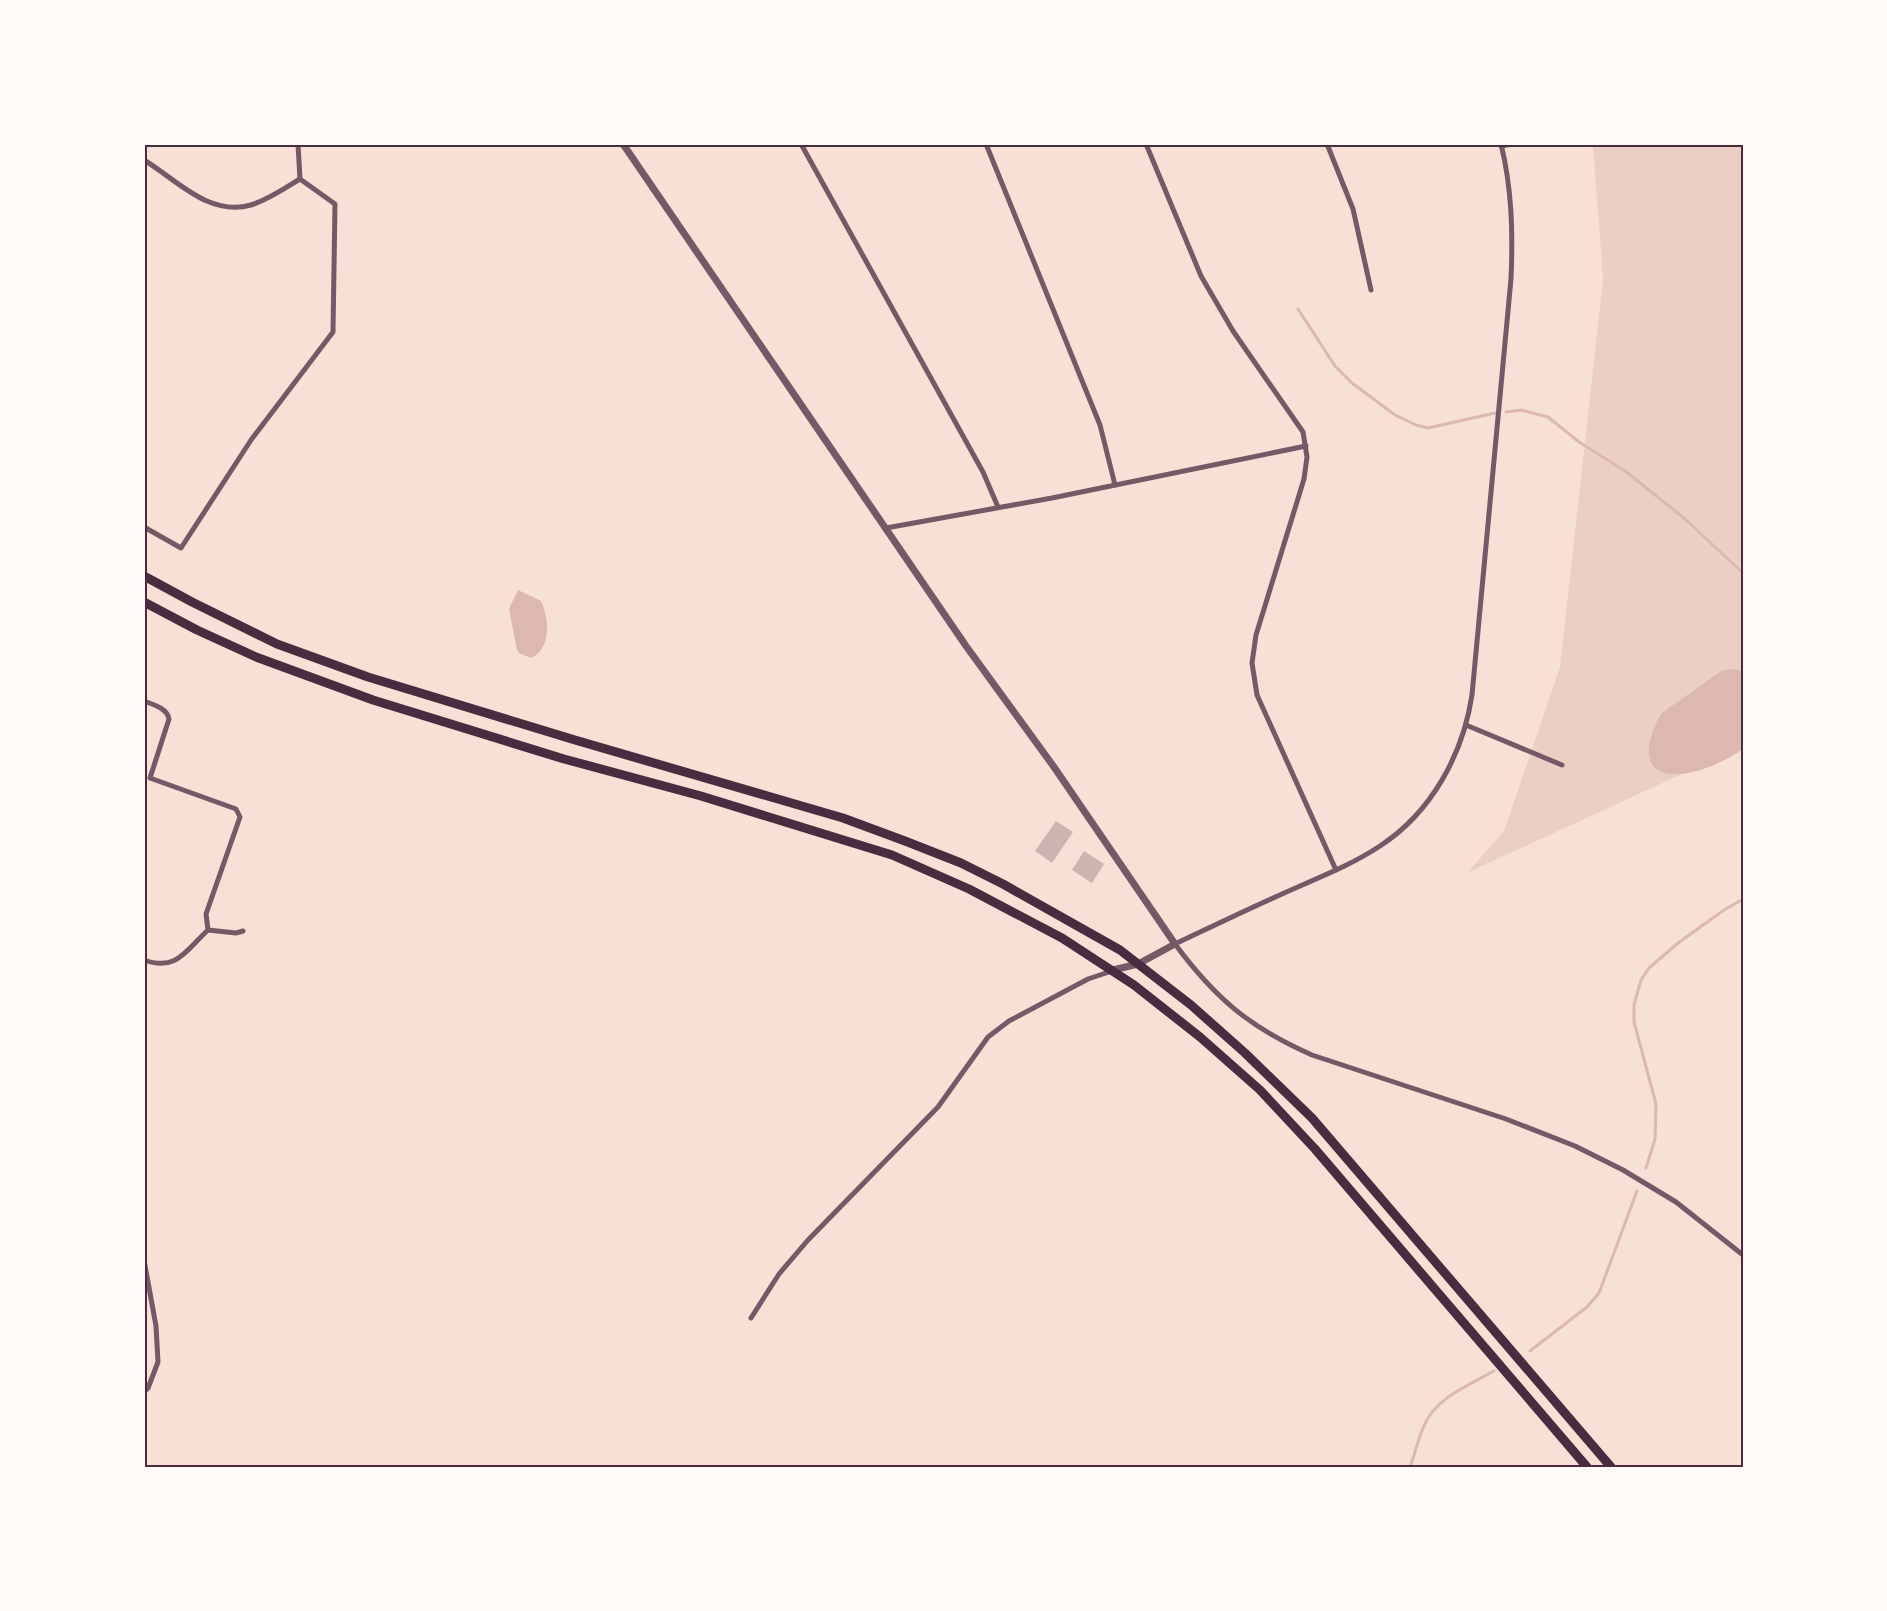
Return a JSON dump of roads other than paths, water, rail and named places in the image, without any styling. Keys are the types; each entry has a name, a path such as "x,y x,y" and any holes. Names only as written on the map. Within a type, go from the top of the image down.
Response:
{"highway":[{"path":"144,576 192,603 277,644 368,677 843,818 905,841 961,863 1095,934 1120,950 1191,1005 1312,1118 1611,1467"},
{"path":"144,602 256,657 372,700 564,759 701,796 892,855 1027,918 1113,970 1200,1037 1260,1090 1315,1149 1587,1467"}],"street":[{"path":"298,144 300,179"},
{"path":"623,144 966,646 1054,767 1175,944 1193,969 1233,1009 1285,1043 1312,1055 1506,1119 1575,1146 1623,1170 1676,1202 1743,1255"},
{"path":"801,144 983,472 998,507"},
{"path":"986,144 1100,425 1115,485"},
{"path":"1146,144 1201,276 1233,331 1303,432 1306,447 1304,479 1256,635 1252,663 1257,695 1336,870"},
{"path":"1327,144 1353,209 1371,290"},
{"path":"751,1318 779,1274 801,1249 938,1107 988,1036 1009,1021 1088,980 1113,970 1138,964 1175,944 1336,870 1381,846 1412,820 1435,790 1449,767 1466,725 1472,695 1511,279 1512,210 1509,181 1501,145 1512,144"},
{"path":"144,160 203,201 235,207 259,202 300,179"},
{"path":"144,527 182,548 251,440 333,332 335,204 300,179"},
{"path":"886,528 1306,447"},
{"path":"144,702 163,709 170,719 150,778 239,812 240,817 206,914 208,930"},
{"path":"1466,725 1562,765"},
{"path":"208,930 236,933 243,931"},
{"path":"144,960 162,964 172,962 182,956 208,930"},
{"path":"144,1260 156,1326 158,1362 148,1388 144,1392"}],"waterway":[{"path":"1298,309 1335,366 1352,383 1395,415 1428,428 1495,413"},
{"path":"1506,412 1521,410 1548,417 1579,442 1625,471 1685,519 1743,573"},
{"path":"1646,1168 1655,1139 1656,1104 1634,1022 1634,1005 1641,980 1649,968 1678,943 1743,899"},
{"path":"1530,1351 1587,1307 1599,1293 1637,1191"},
{"path":"1410,1467 1429,1416 1454,1393 1494,1371"}]}
